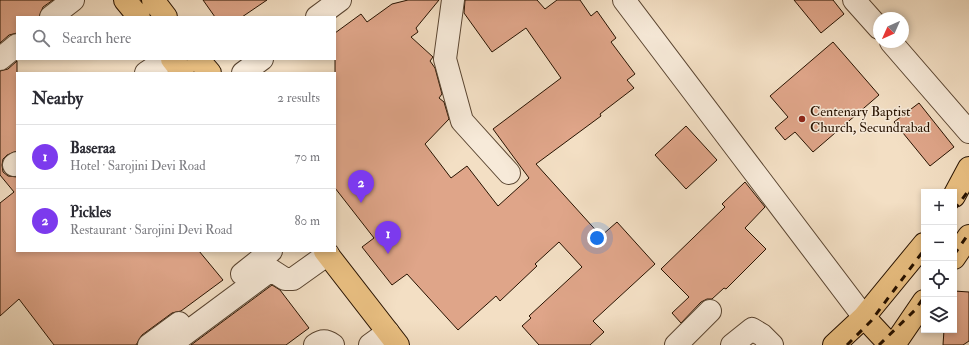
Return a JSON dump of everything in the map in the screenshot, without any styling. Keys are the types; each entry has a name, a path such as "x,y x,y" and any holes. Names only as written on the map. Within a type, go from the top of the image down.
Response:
{"main road":[{"path":"125,0 137,16"},
{"path":"153,0 165,16"},
{"path":"173,60 182,72"},
{"path":"199,60 209,72"},
{"path":"957,190 969,168"},
{"path":"957,254 969,236"},
{"path":"834,345 864,316 921,248"},
{"path":"326,253 393,338"},
{"path":"894,345 921,305"},
{"path":"864,316 890,345"}],"street":[{"path":"51,16 73,0"},
{"path":"318,16 340,0"},
{"path":"453,0 445,59 462,121 509,173"},
{"path":"854,0 873,21"},
{"path":"628,2 864,316"},
{"path":"0,59 16,46"},
{"path":"896,48 969,132"},
{"path":"147,72 165,60"},
{"path":"244,72 261,60"},
{"path":"149,345 271,252"},
{"path":"170,345 271,270 285,279 293,279 326,253"},
{"path":"676,345 710,311"},
{"path":"732,345 752,329 762,334 772,345"},
{"path":"370,345 393,338"},
{"path":"315,345 321,341 326,341 333,345"}],"building":[{"path":"0,0 53,0 43,7 39,16 16,16 16,33 9,35 0,43"},
{"path":"203,0 267,0 243,16 214,16"},
{"path":"408,0 439,0 416,28 418,32 411,37 433,57 430,61 435,68 442,94 439,98 444,102 449,119 425,144 451,178 467,166 498,206 529,178 493,129 561,78 526,28 492,52 464,13 465,0 537,0 545,9 557,0 580,0 591,16 597,11 616,38 611,42 635,74 627,80 634,88 600,114 601,116 536,164 601,236 617,222 655,264 593,321 604,332 590,345 539,345 522,326 531,318 529,316 582,267 559,242 535,264 537,266 500,301 496,296 458,330 407,274 392,285 362,247 374,238 336,189 336,32 361,14 367,22 392,4"},
{"path":"794,0 833,0 844,14 821,33"},
{"path":"833,42 879,95 813,152 795,132 785,140 775,128 788,117 770,96"},
{"path":"17,61 16,151 7,155 3,159 2,165 3,172 8,176 16,177 16,252 200,252 223,280 181,311 172,313 142,335 136,345 54,345 19,299 0,316 0,203 14,192 0,175 0,71 8,69"},
{"path":"919,103 954,147 930,166 894,122"},
{"path":"686,126 717,160 686,189 655,155"},
{"path":"745,182 765,207 745,228 766,249 726,289 724,288 712,299 707,299 701,302 681,323 672,313 689,297 661,269 725,207 722,204"},
{"path":"272,285 280,290 309,328 286,345 191,345"},
{"path":"957,291 969,292 969,341 963,345 943,345 944,333 957,333"}],"railway":[{"path":"957,206 969,190"},
{"path":"957,251 969,233"},
{"path":"847,345 871,321 921,254"},
{"path":"879,345 915,310 921,301"}],"place":[{"name":"Centenary Baptist Church, Secundrabad","path":"802,119"},
{"name":"Pickles","path":"361,203"},
{"name":"Baseraa","path":"388,254"}]}
